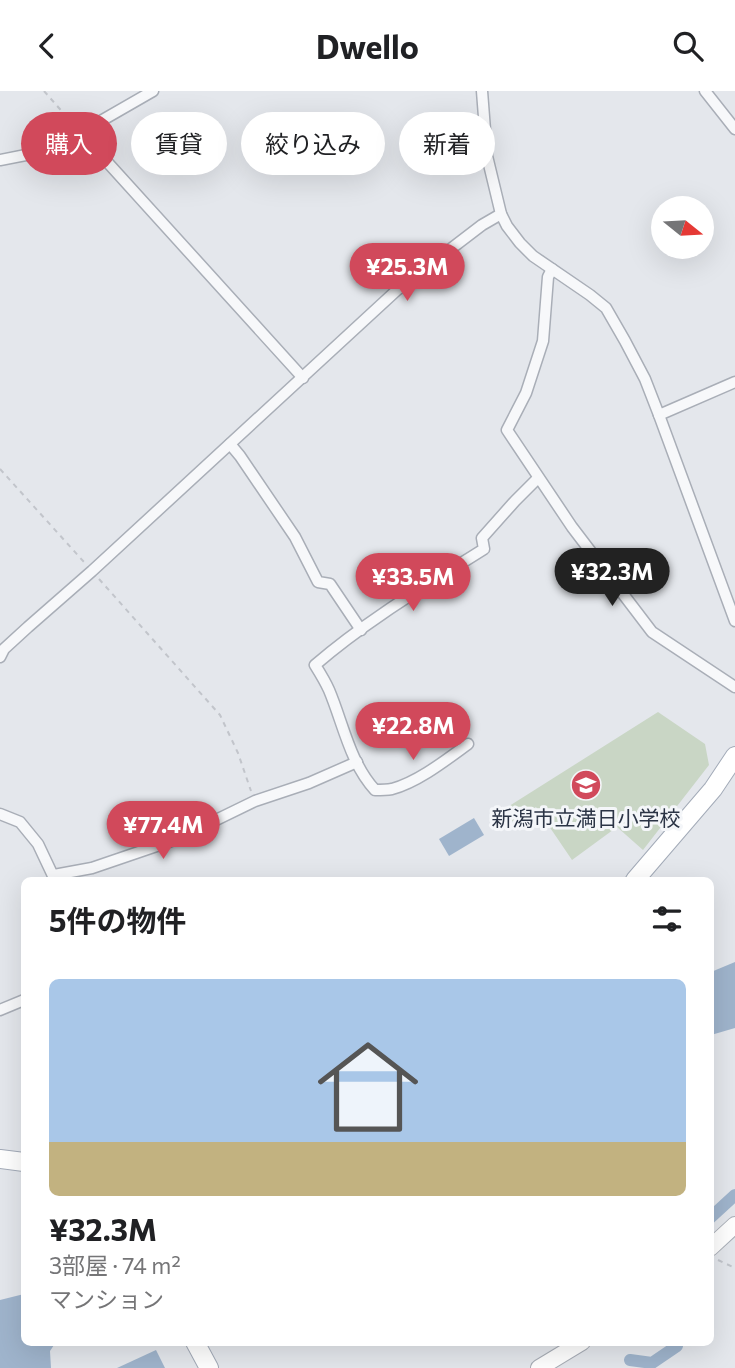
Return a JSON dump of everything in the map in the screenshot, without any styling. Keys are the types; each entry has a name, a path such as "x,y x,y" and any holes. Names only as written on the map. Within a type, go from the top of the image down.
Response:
{"main road":[{"path":"638,877 713,789 735,756"},
{"path":"0,1159 21,1161"},
{"path":"714,1244 735,1225"},
{"path":"197,1346 209,1368"},
{"path":"539,1368 575,1346"}],"street":[{"path":"116,112 153,91"},
{"path":"482,91 487,156 501,214 507,226 533,256 606,308 625,341 645,379 735,621"},
{"path":"705,91 735,129"},
{"path":"0,160 21,156"},
{"path":"117,173 303,378"},
{"path":"0,657 4,649 397,290 482,225 501,214"},
{"path":"552,268 548,277 542,341 526,393 507,431 572,527 652,632 735,687"},
{"path":"659,415 735,382"},
{"path":"230,444 295,537 318,582 330,584 361,630"},
{"path":"468,744 408,782 391,789 375,790 365,779 328,687 316,665 408,597 484,549 482,538 538,478"},
{"path":"59,877 177,839 255,801 309,783 357,762"},
{"path":"0,814 20,822 38,844 54,877"},
{"path":"0,1010 21,1001"}],"path":[{"path":"44,91 62,112"},
{"path":"0,469 220,715 238,753 255,801"},
{"path":"714,1259 735,1268"}],"green space":[{"path":"658,712 705,744 709,765 643,850 617,827 572,860 536,807 503,827 495,815"}],"water":[{"path":"474,818 484,835 449,856 439,839"},
{"path":"735,962 735,1028 714,1034 714,971"},
{"path":"21,1295 21,1346 53,1346 50,1351 51,1368 0,1368 0,1300"},
{"path":"156,1350 165,1368 117,1368"}],"waterway":[{"path":"714,1214 735,1195"},
{"path":"630,1360 652,1363 677,1346"}],"place":[{"name":"新潟市立満日小学校","path":"586,785"}]}
